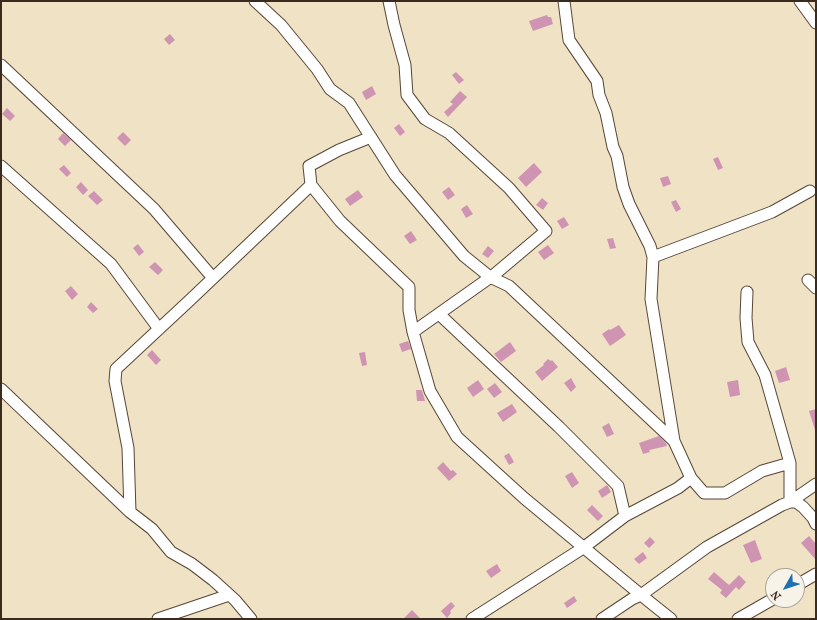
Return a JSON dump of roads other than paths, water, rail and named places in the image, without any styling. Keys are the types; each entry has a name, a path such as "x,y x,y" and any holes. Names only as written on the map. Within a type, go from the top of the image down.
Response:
{"street":[{"path":"255,1 281,25 317,69 330,89 349,103 395,175 464,256 490,277 509,286 674,441"},
{"path":"389,1 405,64 407,95 425,119 449,134 509,188 546,230 490,277 413,332"},
{"path":"564,1 569,40 597,81 599,95 606,113 613,148 618,156 623,187 629,204 650,246 652,257 652,299 674,441 691,478 704,493 724,492 762,471 790,463"},
{"path":"800,1 816,22"},
{"path":"1,65 154,209 213,278"},
{"path":"371,137 339,150 309,166 311,184 340,220 409,287 409,310 413,332 430,391 458,437 524,498 582,548 671,619"},
{"path":"1,166 111,264 159,328"},
{"path":"130,512 128,448 115,381 116,369 311,184"},
{"path":"652,257 772,212 810,191"},
{"path":"747,292 746,318 748,342 765,374 790,463 790,502"},
{"path":"439,314 560,427 618,486 625,516"},
{"path":"1,389 130,512 152,529 171,552 192,564 213,580 251,619"},
{"path":"472,619 582,548 625,516 678,488 691,478"},
{"path":"602,619 632,599 641,595 708,547 769,512 790,502 816,484"},
{"path":"790,502 796,502 803,507 813,518 816,524"},
{"path":"805,580 816,574"},
{"path":"158,619 229,595"},
{"path":"738,619 765,604"}]}
